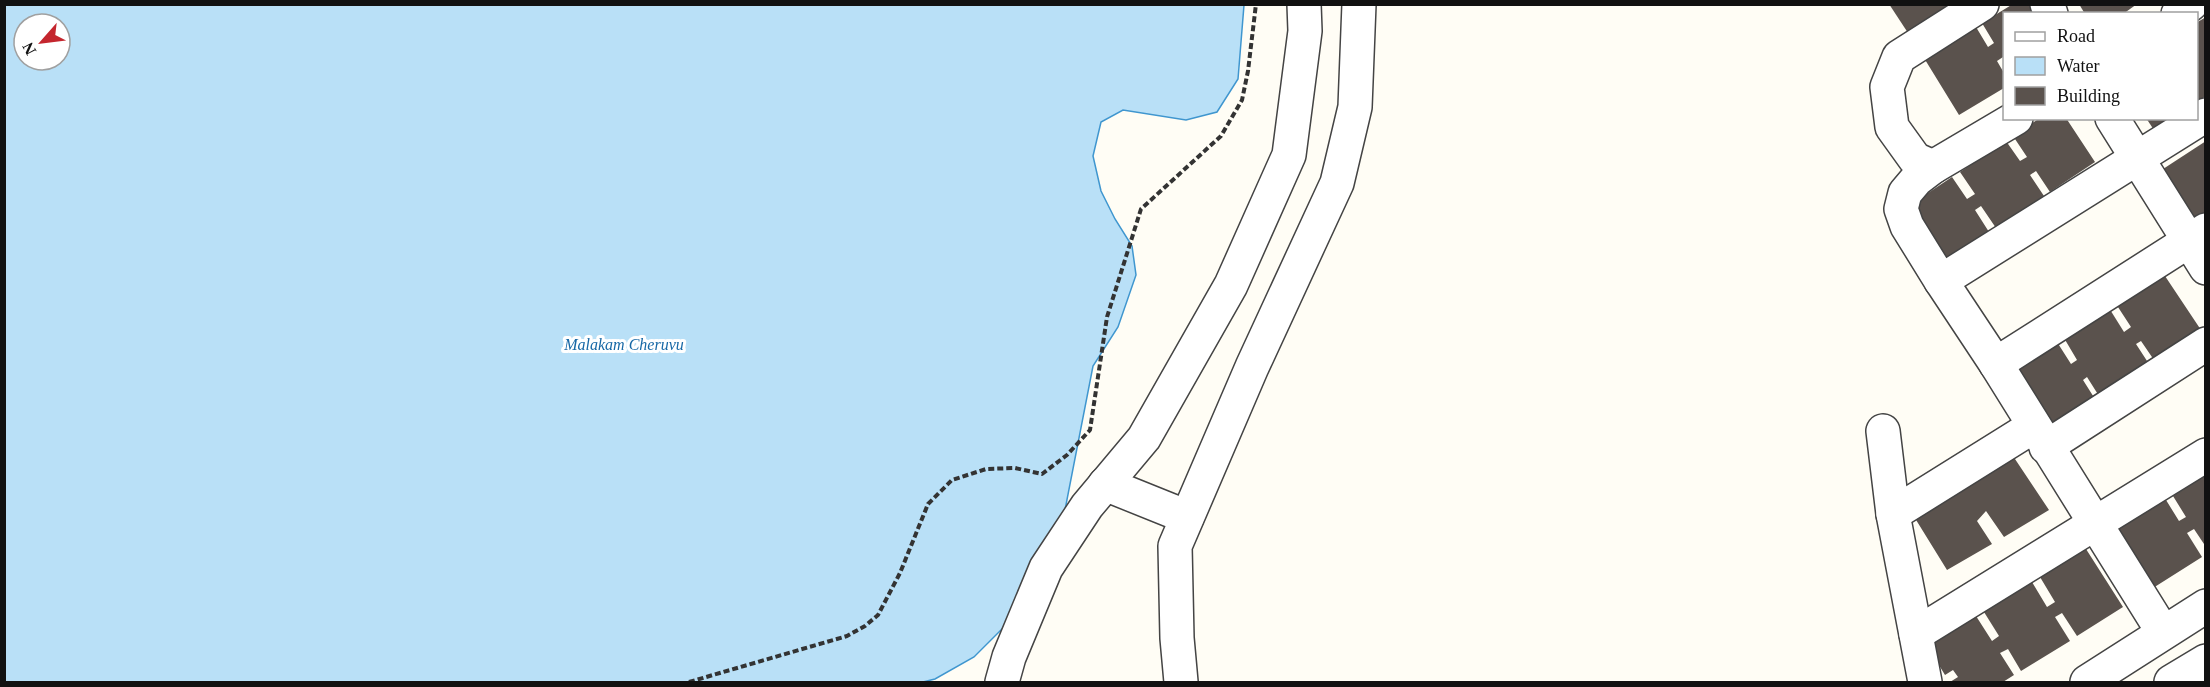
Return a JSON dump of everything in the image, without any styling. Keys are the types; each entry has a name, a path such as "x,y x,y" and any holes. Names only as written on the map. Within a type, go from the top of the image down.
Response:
{"street":[{"path":"1002,682 1009,657 1046,568 1087,506 1144,438 1231,285 1289,155 1305,31 1304,4"},
{"path":"1180,682 1175,546 1252,367 1337,183 1355,107 1359,4"},
{"path":"1933,167 1915,159 1892,127 1887,87 1899,57 1982,4"},
{"path":"1941,281 2205,116"},
{"path":"2013,120 1933,167 1916,180 1905,193 1901,209 1907,226 1941,281 1996,364 2163,632"},
{"path":"2113,120 2137,160 2197,235 2205,268"},
{"path":"1289,155 1337,183"},
{"path":"1996,364 2197,235"},
{"path":"1893,514 2205,345"},
{"path":"1883,431 1893,514 1925,682"},
{"path":"1916,634 2205,455"},
{"path":"1105,484 1187,517"},
{"path":"2087,682 2205,606"},
{"path":"2170,682 2205,661"}],"path":[{"path":"689,682 847,636 865,626 878,615 887,600 928,504 952,480 986,469 1015,468 1042,474 1067,455 1090,430 1107,317 1141,209 1221,136 1242,100 1256,4"}],"water":[{"name":"Malakam Cheruvu","path":"4,5 1244,5 1238,79 1217,112 1186,120 1123,110 1101,122 1093,156 1101,191 1132,246 1136,275 1118,327 1093,366 1064,515 1023,608 974,657 935,679 923,682 5,682"}],"building":[{"path":"1889,4 1958,4 1910,36"},
{"path":"2013,4 2039,4 2044,12 2003,12 2003,57 1997,61 2003,71 2003,89 1959,115 1924,58 1976,27 1988,47 1994,43 1982,23"},
{"path":"2079,4 2137,4 2126,12 2084,12"},
{"path":"2206,17 2206,96 2198,101 2198,22"},
{"path":"2037,120 2067,120 2095,162 2050,192 2036,171 2030,175 2044,196 1996,228 1981,206 1975,210 1989,232 1942,265 1904,209 1952,177 1967,199 1975,194 1960,172 2006,141 2020,161 2027,157 2013,136"},
{"path":"2147,120 2168,120 2154,130"},
{"path":"2206,141 2206,212 2192,221 2160,171"},
{"path":"2163,273 2201,330 2154,360 2141,341 2136,344 2149,364 2099,396 2087,377 2083,380 2095,399 2046,431 2008,374 2057,342 2071,364 2077,360 2064,338 2109,308 2124,332 2131,327 2116,304"},
{"path":"2009,450 2049,510 2004,537 1986,511 1977,521 1992,544 1947,570 1913,515"},
{"path":"2206,475 2206,547 2194,529 2187,533 2202,557 2153,588 2117,530 2166,500 2179,521 2186,517 2173,496"},
{"path":"2086,549 2123,607 2077,636 2062,613 2055,617 2070,641 2021,671 2008,649 2000,653 2014,675 2003,682 1950,682 1958,677 1953,670 1945,675 1928,647 1976,616 1992,641 1999,636 1984,612 2032,582 2047,607 2055,602 2040,577"}]}
